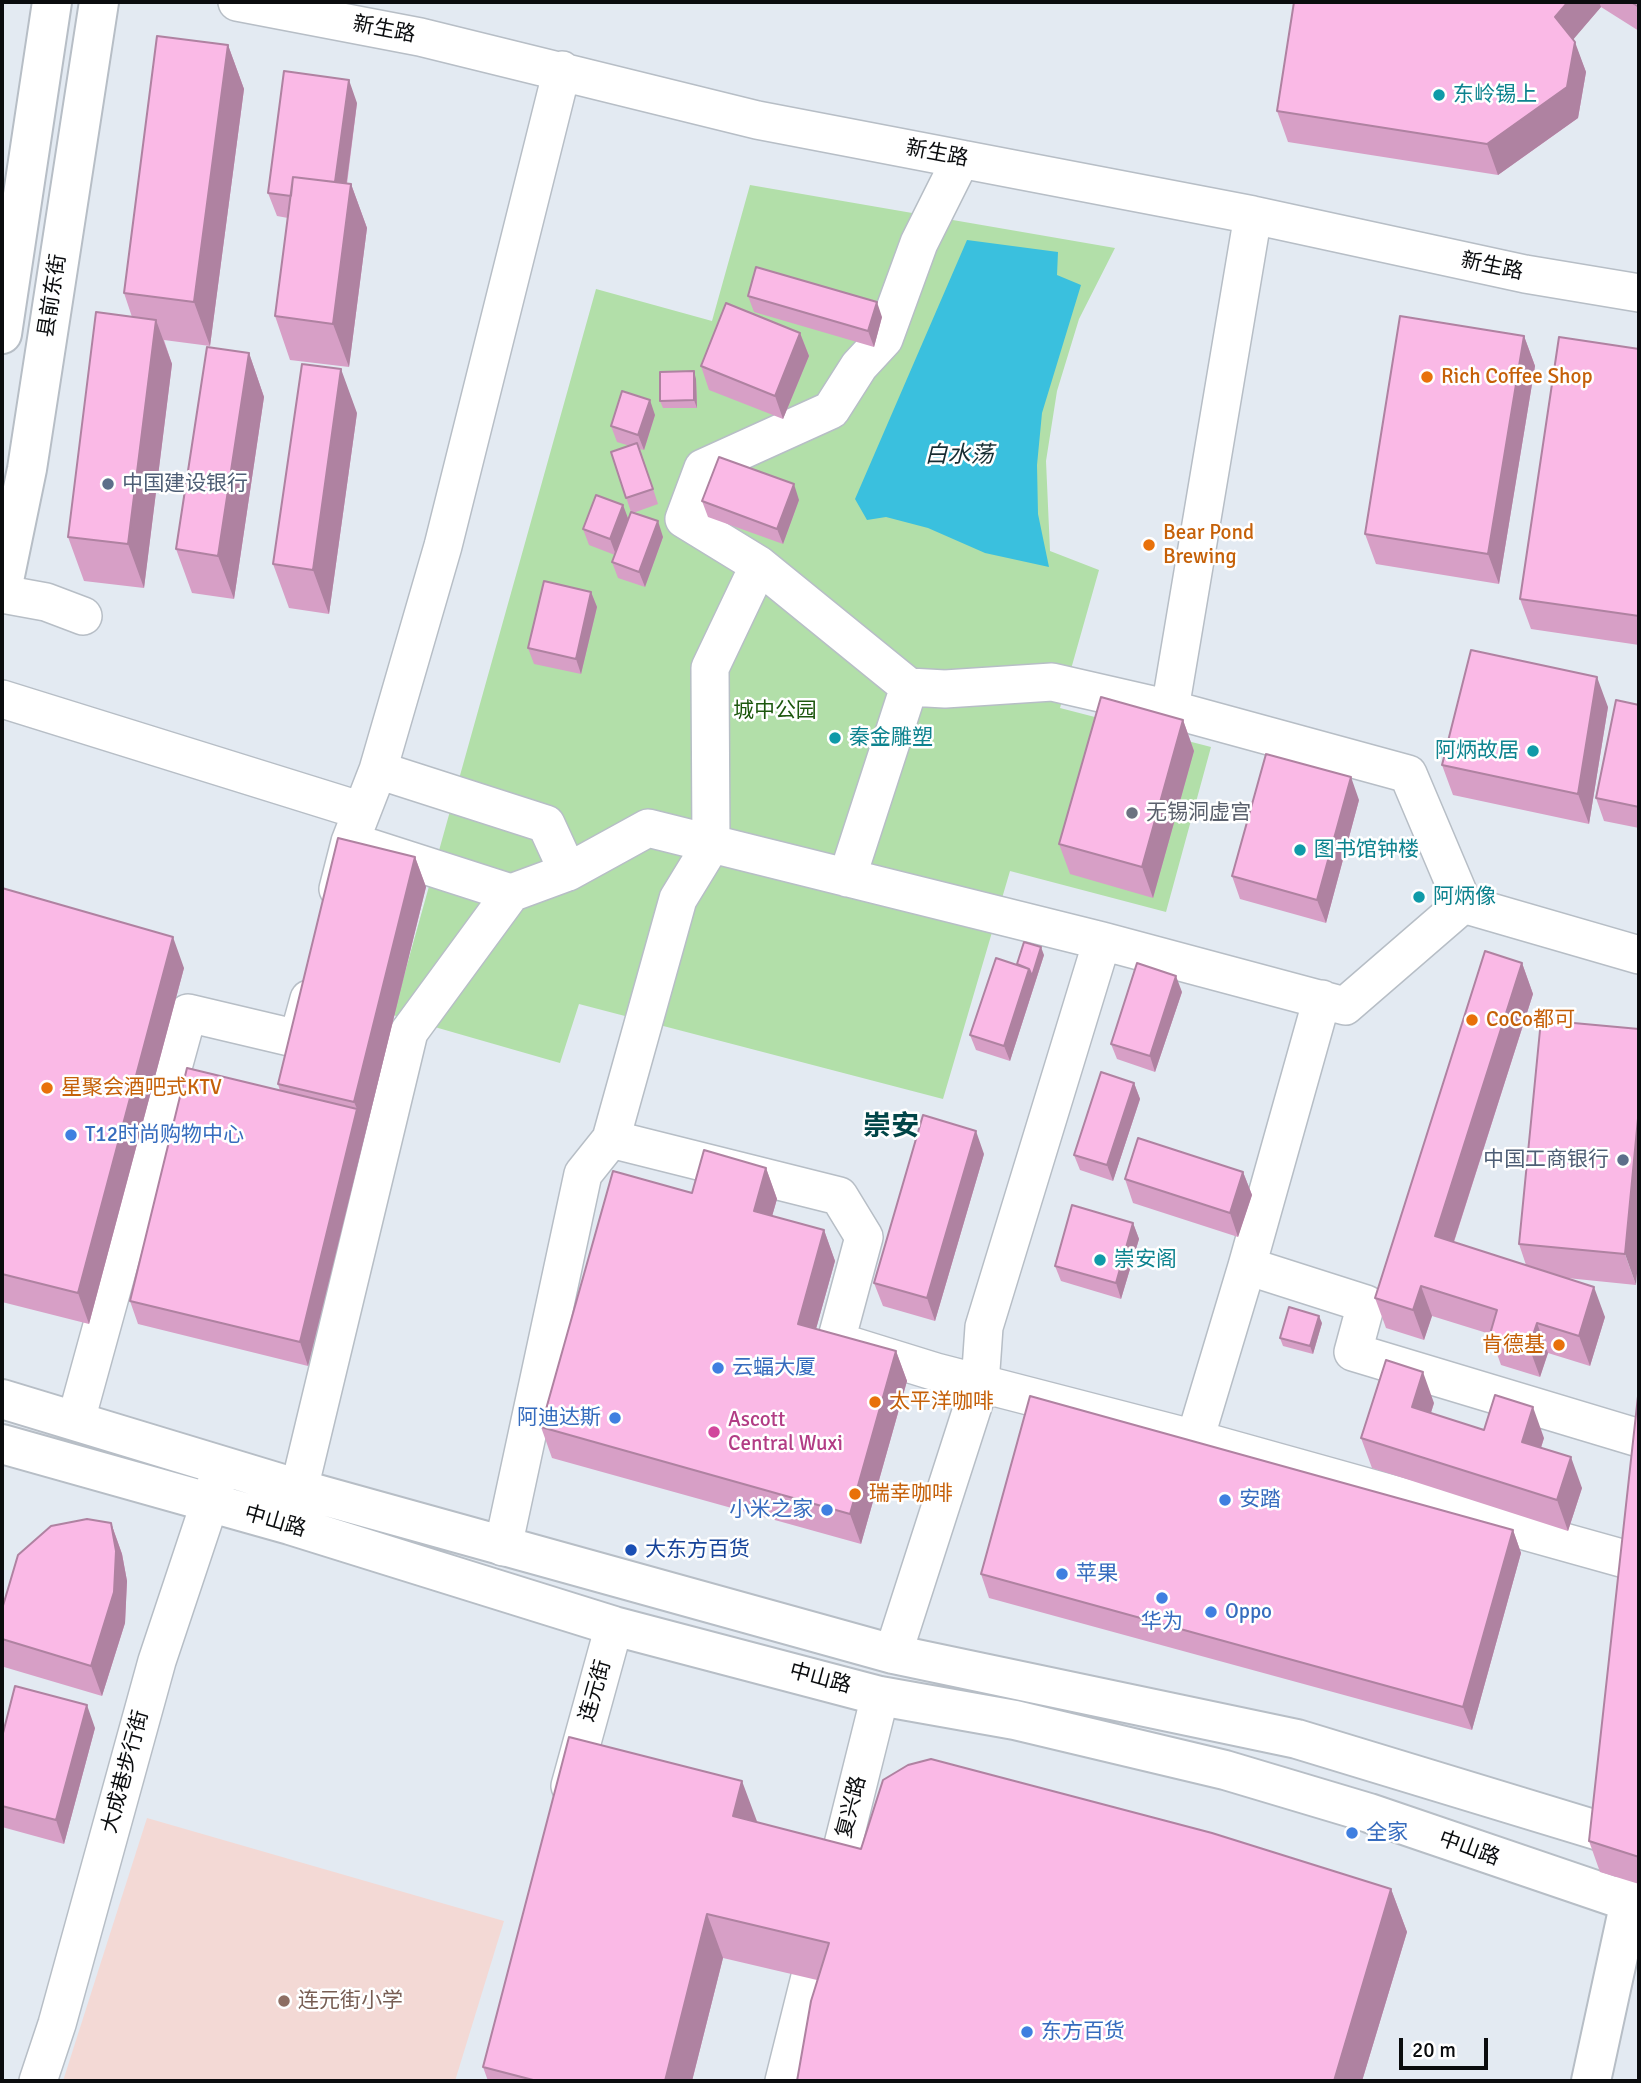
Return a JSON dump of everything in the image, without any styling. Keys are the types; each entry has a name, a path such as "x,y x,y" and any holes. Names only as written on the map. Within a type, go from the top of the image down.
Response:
{"main road":[{"path":"2,334 11,219 52,2"},
{"name":"县前东街","path":"2,592 27,469 99,2"},
{"name":"中山路","path":"2,1399 299,1489 893,1654 1297,1739 1639,1843"},
{"name":"中山路","path":"2,1444 614,1626 880,1696 1015,1720 1225,1770 1369,1813 1634,1904"},
{"path":"1591,2081 1634,1904 1639,1859"}],"street":[{"name":"新生路","path":"237,2 420,37 757,120 1253,215 1525,274 1639,293"},
{"path":"329,921 356,826 378,770 443,546 562,70"},
{"path":"961,159 919,243 884,339 859,366 831,411 703,468 684,519 759,565 909,687 945,689 1052,682 1170,709 1408,774 1463,904"},
{"path":"1170,709 1253,215"},
{"path":"503,1547 583,1174 611,1139 678,899 711,845 710,668 759,565"},
{"path":"2,592 46,602 83,616"},
{"path":"847,878 909,687"},
{"path":"2,699 356,826 511,893"},
{"path":"378,770 547,824 568,872"},
{"path":"299,1489 409,1032 511,893 568,872 648,828 1102,941 1345,1006 1463,904"},
{"path":"1463,904 1639,956"},
{"path":"893,1654 980,1384 984,1327 1102,941"},
{"path":"76,1420 188,1013 298,1039 319,960"},
{"path":"1195,1439 1322,999"},
{"path":"611,1139 839,1196 864,1237 836,1341 980,1384 1195,1439 1639,1563"},
{"path":"1247,1266 1366,1304 1353,1352 1639,1438"},
{"name":"大成巷步行街","path":"38,2081 157,1661 211,1504 221,1465"},
{"name":"连元街","path":"562,1813 614,1626"},
{"name":"复兴路","path":"784,2081 880,1696"}],"shaded area":[{"name":"连元街小学","path":"147,1818 504,1921 455,2081 63,2081"}],"green space":[{"name":"城中公园","path":"750,185 1115,248 1079,319 1057,391 1046,461 1050,551 1099,570 1060,708 1211,747 1166,912 1010,871 943,1099 579,1004 560,1063 393,1015 596,289 712,321"}],"water":[{"name":"白水荡","path":"967,240 1058,252 1057,275 1081,285 1042,413 1037,465 1038,514 1049,567 985,553 928,528 886,517 867,520 855,499"}],"building":[{"name":"东岭锡上","path":"1294,2 1568,2 1555,17 1575,42 1567,87 1487,144 1277,111"},
{"path":"157,36 228,45 194,302 124,293"},
{"path":"284,71 349,80 335,182 293,177 291,196 268,193"},
{"path":"293,177 351,184 333,324 275,316"},
{"path":"756,267 877,302 868,331 748,296"},
{"path":"726,303 800,333 775,396 701,366"},
{"path":"96,312 156,320 128,544 68,537"},
{"path":"1400,316 1524,336 1488,554 1365,534"},
{"path":"1559,337 1639,349 1639,616 1520,599"},
{"path":"207,347 249,353 218,556 176,549"},
{"path":"302,364 341,369 313,570 273,564"},
{"path":"694,371 694,400 660,401 660,372"},
{"path":"622,391 650,400 638,435 611,426"},
{"path":"637,443 653,489 626,498 611,452"},
{"path":"719,457 794,484 777,529 702,501"},
{"path":"596,495 623,505 610,539 583,529"},
{"path":"631,512 658,521 639,572 612,562"},
{"path":"544,581 591,592 576,659 528,648"},
{"name":"阿炳故居","path":"1471,650 1597,677 1578,794 1442,765"},
{"name":"无锡洞虚宫","path":"1101,697 1183,720 1142,867 1059,844"},
{"path":"1616,700 1639,705 1639,807 1596,798"},
{"name":"图书馆钟楼","path":"1266,754 1351,777 1317,900 1232,876"},
{"path":"338,838 415,857 354,1102 278,1084"},
{"name":"T12时尚购物中心","path":"2,888 173,937 78,1293 2,1274"},
{"path":"1024,942 1041,947 1032,976 1029,969 1017,964"},
{"path":"1485,951 1522,963 1435,1236 1594,1287 1579,1336 1537,1323 1529,1347 1490,1334 1497,1310 1421,1286 1413,1310 1375,1298"},
{"path":"996,958 1029,969 1004,1046 970,1035"},
{"path":"1137,963 1176,976 1150,1056 1111,1044"},
{"path":"1541,1020 1639,1029 1639,1108 1625,1254 1519,1244"},
{"path":"187,1068 357,1109 300,1342 130,1301"},
{"path":"1101,1072 1134,1083 1107,1165 1074,1155"},
{"path":"923,1115 976,1131 927,1298 874,1283"},
{"path":"1138,1138 1243,1172 1230,1213 1125,1179"},
{"name":"云蝠大厦","path":"704,1150 766,1168 754,1211 824,1230 798,1324 896,1351 850,1514 541,1427 613,1171 692,1193"},
{"name":"崇安阁","path":"1072,1205 1133,1223 1116,1283 1055,1266"},
{"path":"1289,1307 1319,1316 1310,1346 1280,1338"},
{"path":"1386,1360 1423,1372 1412,1407 1484,1430 1495,1395 1533,1407 1522,1442 1571,1457 1557,1500 1361,1438"},
{"path":"1639,1387 1639,1857 1589,1841"},
{"path":"1030,1396 1513,1530 1463,1707 981,1574"},
{"path":"87,1519 111,1523 116,1551 114,1592 91,1666 2,1639 2,1609 18,1555 51,1526"},
{"path":"15,1686 87,1705 56,1820 2,1806 2,1737"},
{"path":"569,1737 742,1781 733,1816 861,1849 883,1780 908,1765 931,1759 1212,1833 1391,1889 1334,2081 797,2081 811,2001 829,1943 707,1914 665,2081 537,2081 483,2067"}],"place":[{"name":"东岭锡上","path":"1439,95"},
{"name":"Rich Coffee Shop","path":"1427,377"},
{"name":"中国建设银行","path":"108,484"},
{"name":"Bear Pond Brewing","path":"1149,545"},
{"name":"秦金雕塑","path":"835,738"},
{"name":"阿炳故居","path":"1533,751"},
{"name":"无锡洞虚宫","path":"1132,813"},
{"name":"图书馆钟楼","path":"1300,850"},
{"name":"阿炳像","path":"1419,897"},
{"name":"CoCo都可","path":"1472,1020"},
{"name":"星聚会酒吧式KTV","path":"47,1088"},
{"name":"T12时尚购物中心","path":"71,1135"},
{"name":"中国工商银行","path":"1623,1160"},
{"name":"崇安阁","path":"1100,1260"},
{"name":"肯德基","path":"1559,1345"},
{"name":"云蝠大厦","path":"718,1368"},
{"name":"太平洋咖啡","path":"875,1402"},
{"name":"阿迪达斯","path":"615,1418"},
{"name":"Ascott Central Wuxi","path":"714,1432"},
{"name":"瑞幸咖啡","path":"855,1494"},
{"name":"安踏","path":"1225,1500"},
{"name":"小米之家","path":"827,1510"},
{"name":"大东方百货","path":"631,1550"},
{"name":"苹果","path":"1062,1574"},
{"name":"华为","path":"1162,1598"},
{"name":"Oppo","path":"1211,1612"},
{"name":"全家","path":"1352,1833"},
{"name":"连元街小学","path":"284,2001"},
{"name":"东方百货","path":"1027,2032"}],"district":[{"name":"崇安","path":"891,1128"}]}
